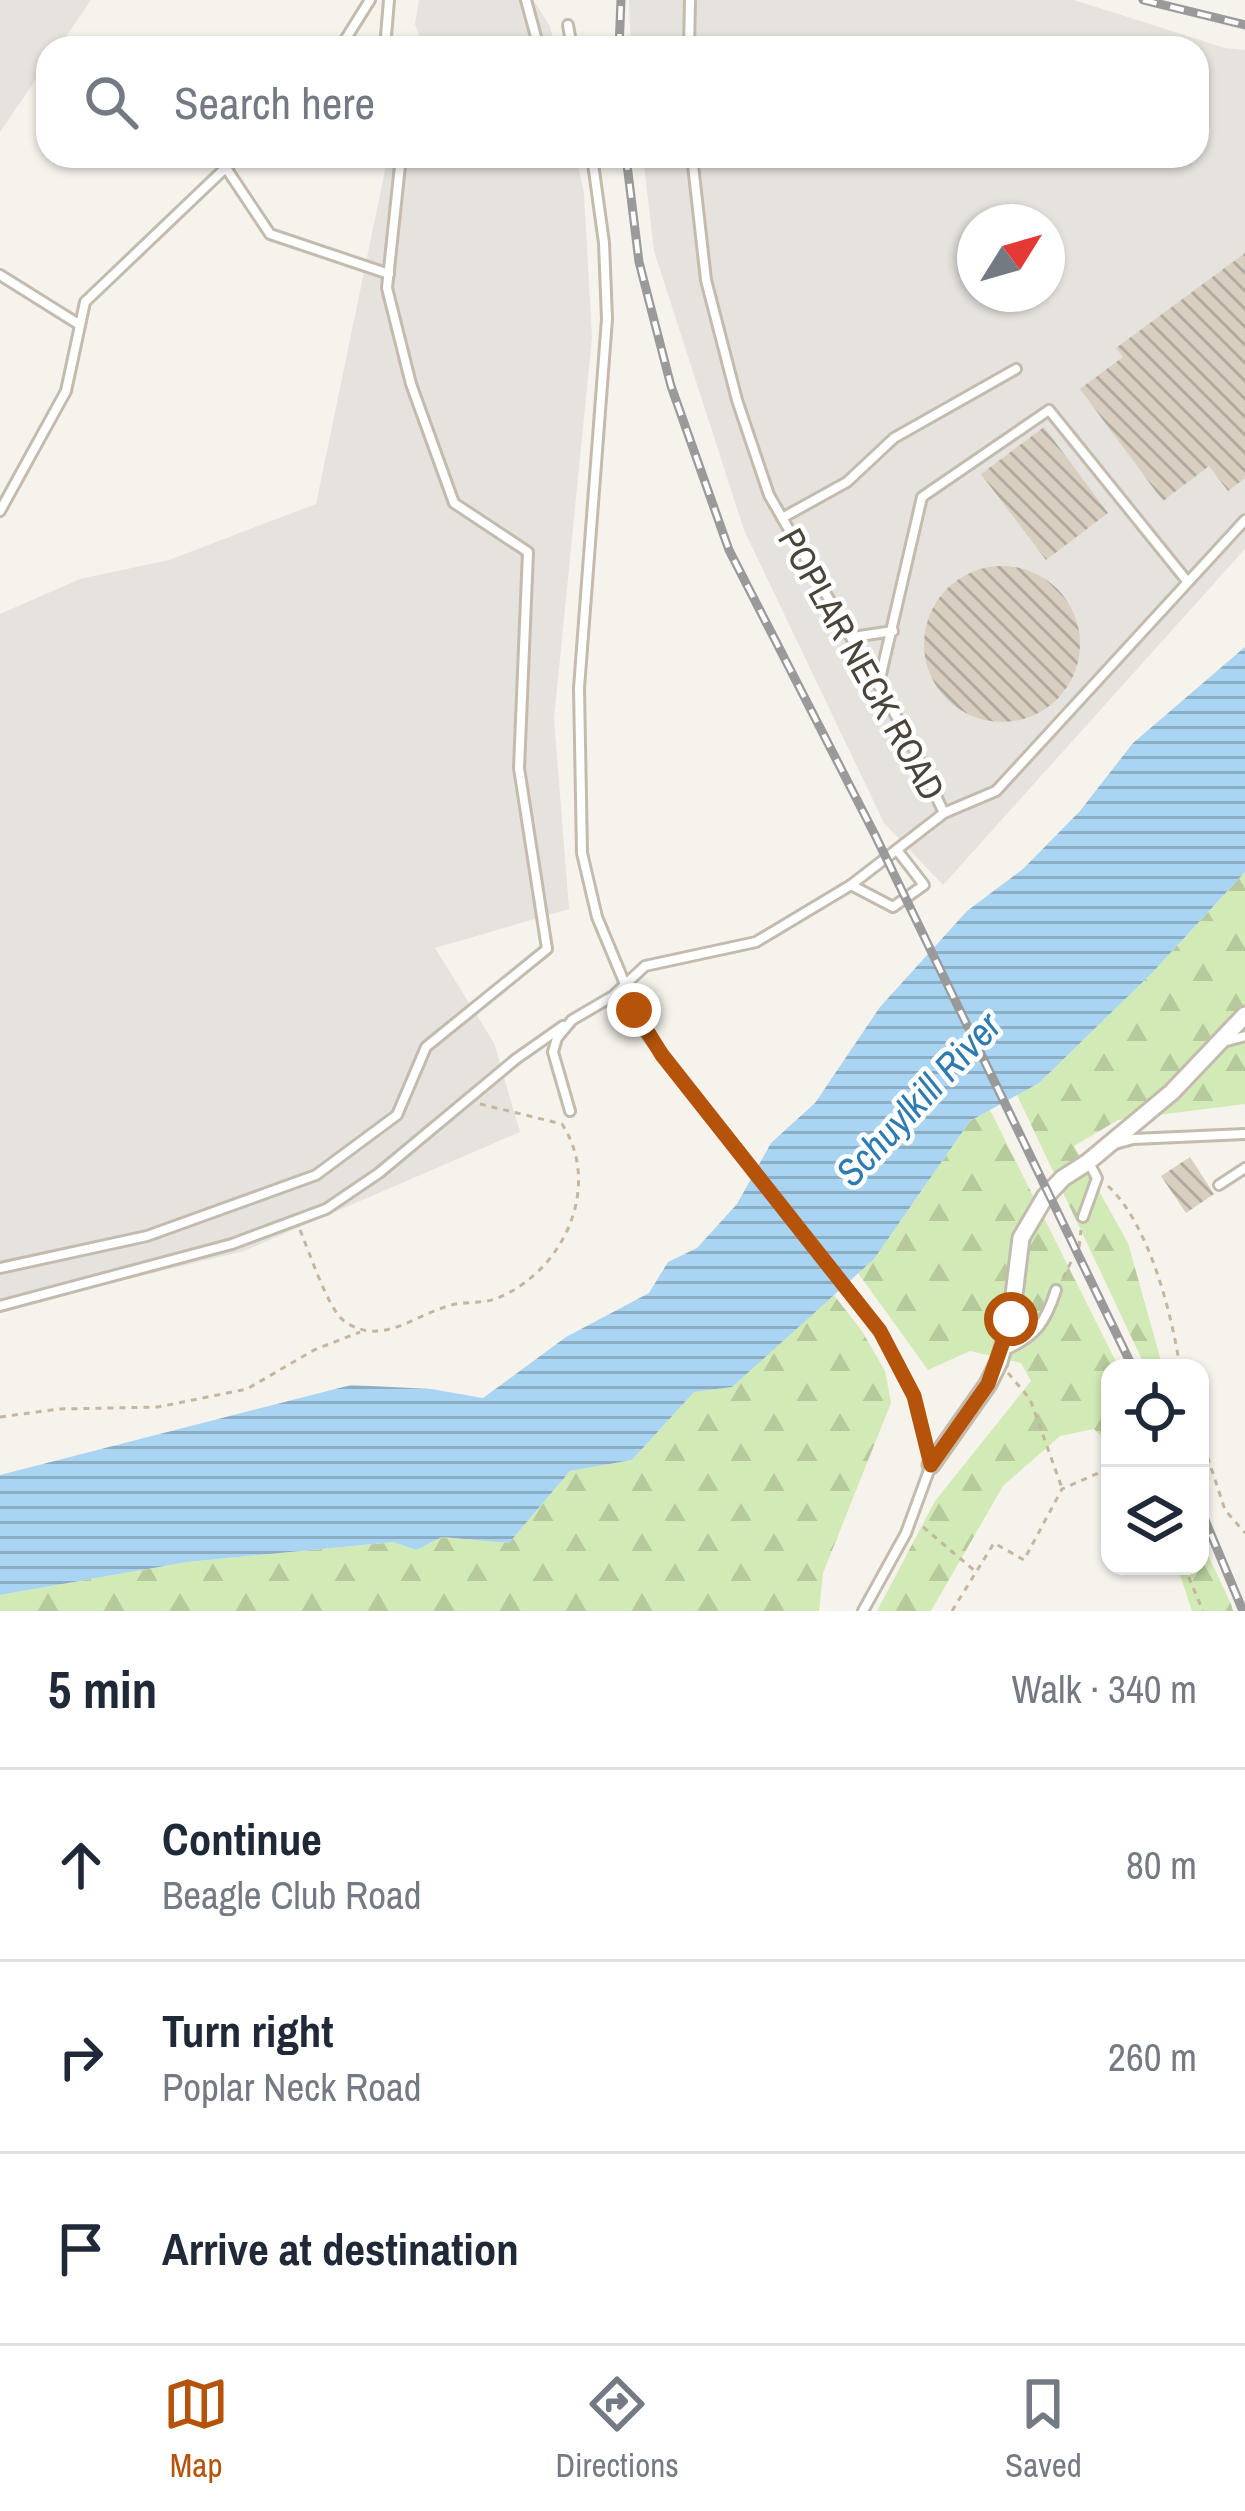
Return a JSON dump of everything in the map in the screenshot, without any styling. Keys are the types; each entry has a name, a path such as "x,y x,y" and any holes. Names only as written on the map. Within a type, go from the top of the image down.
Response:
{"street":[{"path":"931,1465 988,1384 1000,1357 1011,1319 1021,1238 1045,1197 1172,1092 1245,1015"}],"lane":[{"path":"348,36 370,0"},
{"path":"387,36 389,0"},
{"path":"526,0 536,36"},
{"path":"688,36 690,0"},
{"path":"568,25 570,36"},
{"path":"0,511 66,391 85,302 226,168 270,234 389,274"},
{"path":"0,1268 147,1236 316,1175 397,1115 426,1047 547,949 519,768 529,552 454,503 411,384 387,288 400,168"},
{"path":"594,168 604,243 607,319 579,688 579,828 593,904 645,1032 880,1331 914,1396 931,1465 912,1519 863,1611"},
{"name":"POPLAR NECK ROAD","path":"0,1306 232,1244 326,1209 380,1173 516,1059 613,996 645,966 756,942 851,885 944,813 879,684 769,495 737,400 706,280 693,168"},
{"path":"0,275 80,325"},
{"path":"782,518 847,482 893,437 1016,370"},
{"path":"879,684 922,497 1049,410 1187,581"},
{"path":"944,813 996,791 1245,520"},
{"path":"853,637 893,631"},
{"path":"851,885 892,908 924,885 897,850"},
{"path":"570,1111 554,1052 557,1038 572,1020"},
{"path":"1221,1042 1245,1036"},
{"path":"1109,1145 1133,1139 1245,1134"},
{"path":"1083,1217 1096,1178 1088,1162"},
{"path":"1219,1185 1245,1168"},
{"path":"1000,1357 1044,1325 1056,1290"}],"path":[{"path":"466,1102 562,1124 575,1145"},
{"path":"0,1417 59,1409 158,1407 247,1389 314,1350 362,1331 390,1331 449,1305 494,1299 538,1271 571,1228 581,1184 570,1111"},
{"path":"1096,1178 1113,1189 1137,1229 1172,1314 1179,1359"},
{"path":"1079,1247 1083,1217"},
{"path":"296,1221 339,1318 362,1331"},
{"path":"1056,1290 1073,1258"},
{"path":"1000,1357 1030,1399 1062,1489"},
{"path":"1209,1461 1225,1510 1245,1532"},
{"path":"952,1611 994,1543 1024,1560 1062,1489 1101,1472"},
{"path":"912,1519 976,1572"},
{"path":"1188,1575 1203,1611"}],"shaded area":[{"path":"0,0 91,0 66,36 36,36 36,80 0,132"},
{"path":"419,0 533,0 552,36 419,36 415,24"},
{"path":"629,0 1074,0 1187,36 630,36"},
{"path":"1209,43 1245,50 1245,549 943,885 884,823 744,530 654,251 644,168 1209,168"},
{"path":"386,168 579,168 592,337 554,719 569,909 435,948 494,1043 520,1132 244,1251 0,1310 0,614 80,579 169,560 316,504"}],"green space":[{"path":"1245,872 1245,1104 1118,1120 1074,1146 1128,1243 1160,1359 1142,1359 1017,1095 1039,1083 1151,974"},
{"path":"990,1110 1114,1359 1101,1359 1101,1436 1094,1429 1060,1436 1003,1486 931,1611 877,1611 935,1501 1031,1381 1021,1363 970,1351 928,1370 858,1273 874,1259 970,1121"},
{"path":"833,1294 885,1371 891,1403 823,1573 819,1611 0,1611 0,1595 187,1562 395,1542 416,1550 442,1537 509,1543 570,1471 632,1460 694,1392 732,1387"},
{"path":"1209,1557 1233,1611 1192,1611 1180,1575 1209,1575"}],"water":[{"name":"Schuylkill River","path":"1245,647 1245,872 1151,974 1039,1083 970,1121 874,1259 732,1387 694,1392 632,1460 570,1471 509,1543 442,1537 416,1550 394,1542 187,1562 0,1595 0,1475 351,1385 431,1389 483,1398 566,1337 649,1293 668,1262 697,1248 737,1204 771,1143 815,1103 880,1007 967,911 1023,869 1080,811 1133,743"}],"building":[{"path":"1245,253 1245,478 1228,491 1209,466 1163,501 1080,389 1123,357 1116,348"},
{"path":"1044,427 1108,513 1046,560 981,474"},
{"path":"1002,566 1032,572 1057,589 1074,614 1080,644 1074,674 1057,699 1032,716 1002,722 972,716 947,699 930,674 924,644 930,614 947,589 972,572"},
{"path":"1190,1157 1214,1194 1186,1213 1161,1176"}],"railway":[{"path":"620,36 621,0"},
{"path":"1143,0 1245,25"},
{"path":"627,168 639,262 671,386 729,550 875,835 1129,1359"},
{"path":"1209,1530 1243,1611"}],"route":[{"path":"634,1010 662,1055 880,1331 914,1396 931,1465 988,1384 1011,1319"}]}
